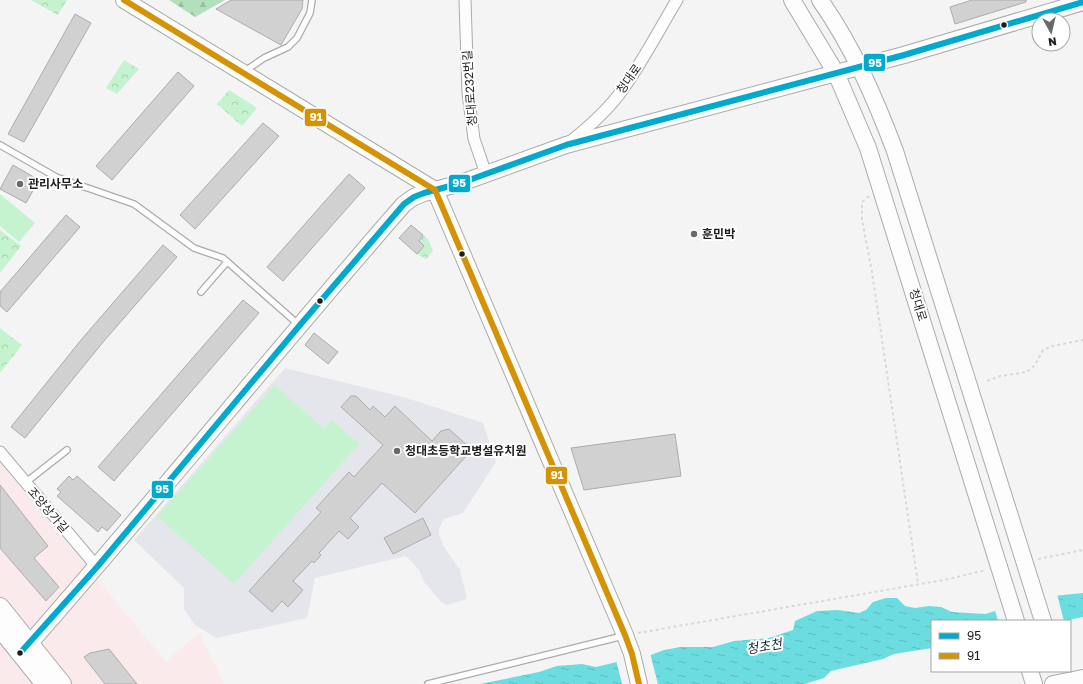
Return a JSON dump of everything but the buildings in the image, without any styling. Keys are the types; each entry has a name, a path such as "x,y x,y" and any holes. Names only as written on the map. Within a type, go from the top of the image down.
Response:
{"main road":[{"path":"0,607 45,684"},
{"path":"0,628 24,648 62,684"}],"street":[{"path":"124,0 435,190 625,635 632,654 639,684"},
{"name":"청대로232번길","path":"465,0 469,101 474,138 486,174"},
{"name":"청대로","path":"792,0 836,73 865,142 1016,620"},
{"name":"청대로","path":"820,0 842,33 860,67 874,96 895,151 1043,620"},
{"name":"청대로","path":"566,145 591,125 622,90 651,46 673,2"},
{"path":"24,648 97,567 404,204 414,197 486,174 566,145 860,67 1083,2"},
{"name":"조양상가길","path":"0,452 97,567"},
{"path":"1030,672 1034,684"},
{"path":"1058,680 1083,678"}],"lane":[{"path":"243,72 264,58 288,47 293,42 310,13 312,0"},
{"path":"0,145 56,177 134,204 194,248 223,258 300,326"},
{"path":"201,292 227,262"},
{"path":"25,483 68,450"},
{"path":"428,684 625,635"}],"path":[{"path":"880,186 862,202 862,219 872,272 918,584"},
{"path":"988,381 1000,376 1027,372 1035,365 1043,350 1053,346 1083,340"},
{"path":"1025,561 1083,550"},
{"path":"625,635 918,584 1000,567"}],"shaded area":[{"path":"285,368 407,398 483,423 496,462 463,513 444,519 439,528 439,534 444,547 460,570 467,599 447,605 441,602 424,582 419,570 406,556 315,578 307,618 216,638 195,625 184,609 184,588 134,540"},
{"path":"0,462 166,662 199,633 224,684 0,684"}],"green space":[{"path":"31,0 67,0 58,15"},
{"path":"169,0 225,0 195,17"},
{"path":"124,60 139,69 117,94 106,88"},
{"path":"229,90 257,108 242,126 217,104"},
{"path":"0,194 35,223 19,242 0,226"},
{"path":"0,230 21,246 0,273"},
{"path":"423,235 429,241 433,251 426,259 417,254 424,246 419,241"},
{"path":"0,328 22,345 0,373"},
{"path":"275,385 324,429 332,420 359,444 234,584 157,516"}],"water":[{"name":"청초천","path":"1083,593 1083,617 1068,620 931,620 931,648 894,654 883,659 831,671 824,678 805,684 480,684 539,672 557,666 582,664 596,667 625,660 643,658 664,650 681,647 713,647 734,641 769,638 793,630 795,621 817,611 838,610 859,613 866,610 873,602 886,598 897,598 905,606 915,608 929,606 941,607 952,612 985,614 1043,597"}],"pier":[{"path":"1057,594 1064,620 998,620 995,610 1042,595"},
{"path":"650,653 658,684 622,684 616,660"}],"transit line":[{"name":"91","path":"124,0 435,190 625,635 632,654 639,684"},
{"name":"95","path":"20,653 97,567 300,325 404,204 414,197 461,183 566,145 904,55 1083,2"}],"place":[{"name":"관리사무소","path":"20,184"},
{"name":"훈민박","path":"694,234"},
{"name":"청대초등학교병설유치원","path":"397,451"}]}
